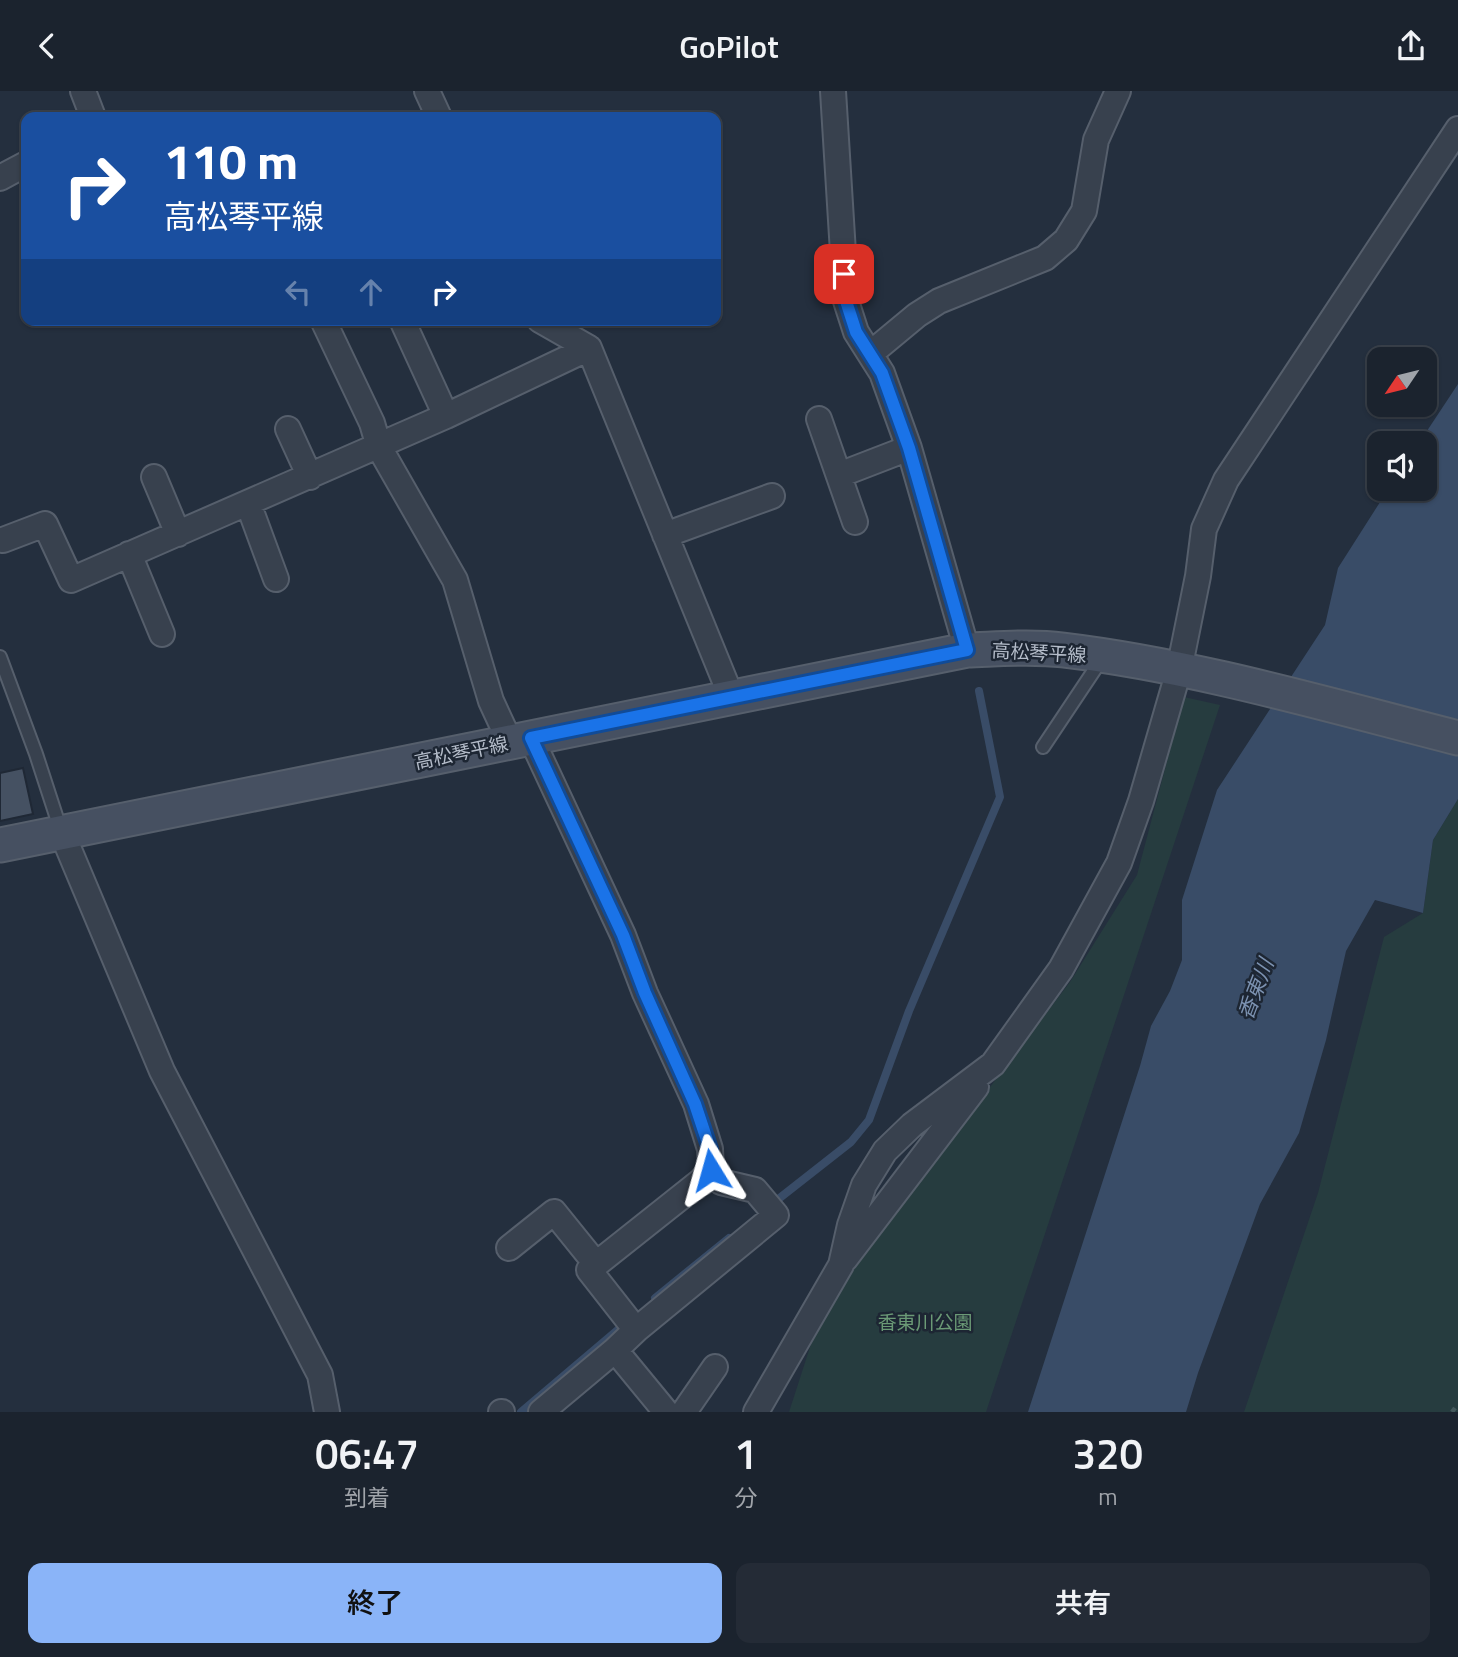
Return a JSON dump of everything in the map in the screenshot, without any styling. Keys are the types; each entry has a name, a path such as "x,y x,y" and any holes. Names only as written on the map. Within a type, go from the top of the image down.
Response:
{"main road":[{"name":"高松琴平線","path":"0,845 967,650 1060,649 1103,656 1187,671 1458,737"}],"street":[{"path":"83,91 91,112"},
{"path":"426,91 436,112"},
{"path":"833,91 846,301 856,332 882,373 909,448 967,650"},
{"path":"870,354 939,301 1045,258 1066,240 1084,211 1096,140 1118,91"},
{"path":"756,1412 841,1265 1061,969 1119,863 1187,671 1204,529 1227,481 1458,129"},
{"path":"0,178 21,167"},
{"path":"326,326 372,423 379,447 455,580 491,701 521,740 623,935 645,993 695,1104 710,1149 711,1170 721,1182 755,1191 776,1215 632,1324 615,1350 541,1412"},
{"path":"405,326 446,416"},
{"path":"550,326 589,348 731,696"},
{"path":"3,540 45,524 71,580 379,447 589,348"},
{"path":"819,419 855,522"},
{"path":"288,429 310,477"},
{"path":"839,475 909,448"},
{"path":"154,477 178,534"},
{"path":"665,535 772,496"},
{"path":"248,503 276,579"},
{"path":"130,554 162,634"},
{"path":"62,833 162,1072 320,1375 327,1412"},
{"path":"841,1265 849,1225 864,1185 885,1151 912,1125 993,1064"},
{"path":"632,1324 589,1270 701,1181 711,1170"},
{"path":"509,1248 554,1212 596,1264"},
{"path":"615,1350 666,1412"},
{"path":"684,1412 715,1367"}],"lane":[{"path":"1043,747 1103,656"},
{"path":"0,657 62,833"}],"path":[{"path":"1452,1412 1458,1404"}],"green space":[{"name":"香東川公園","path":"1184,697 1220,705 986,1412 789,1412 811,1344 859,1259 1070,982 1137,875"},
{"path":"1458,799 1458,1412 1244,1412 1318,1193 1384,937 1423,913 1433,840"}],"water":[{"name":"香東川","path":"1458,384 1458,799 1433,840 1423,913 1375,900 1346,951 1326,1040 1299,1133 1260,1204 1186,1412 1028,1412 1151,1026 1170,991 1182,960 1182,900 1217,790 1325,625 1338,568 1381,501 1437,501 1437,431 1427,431"}],"building":[{"path":"23,768 33,814 0,821 0,773"}],"waterway":[{"path":"772,1204 851,1142 869,1120 909,1011 1000,797 979,691"},
{"path":"655,1298 729,1238"},
{"path":"521,1412 627,1322"}],"route":[{"path":"711,1170 710,1149 695,1104 645,993 623,935 531,738 967,650 909,448 882,373 856,332 846,301 844,274"}]}
